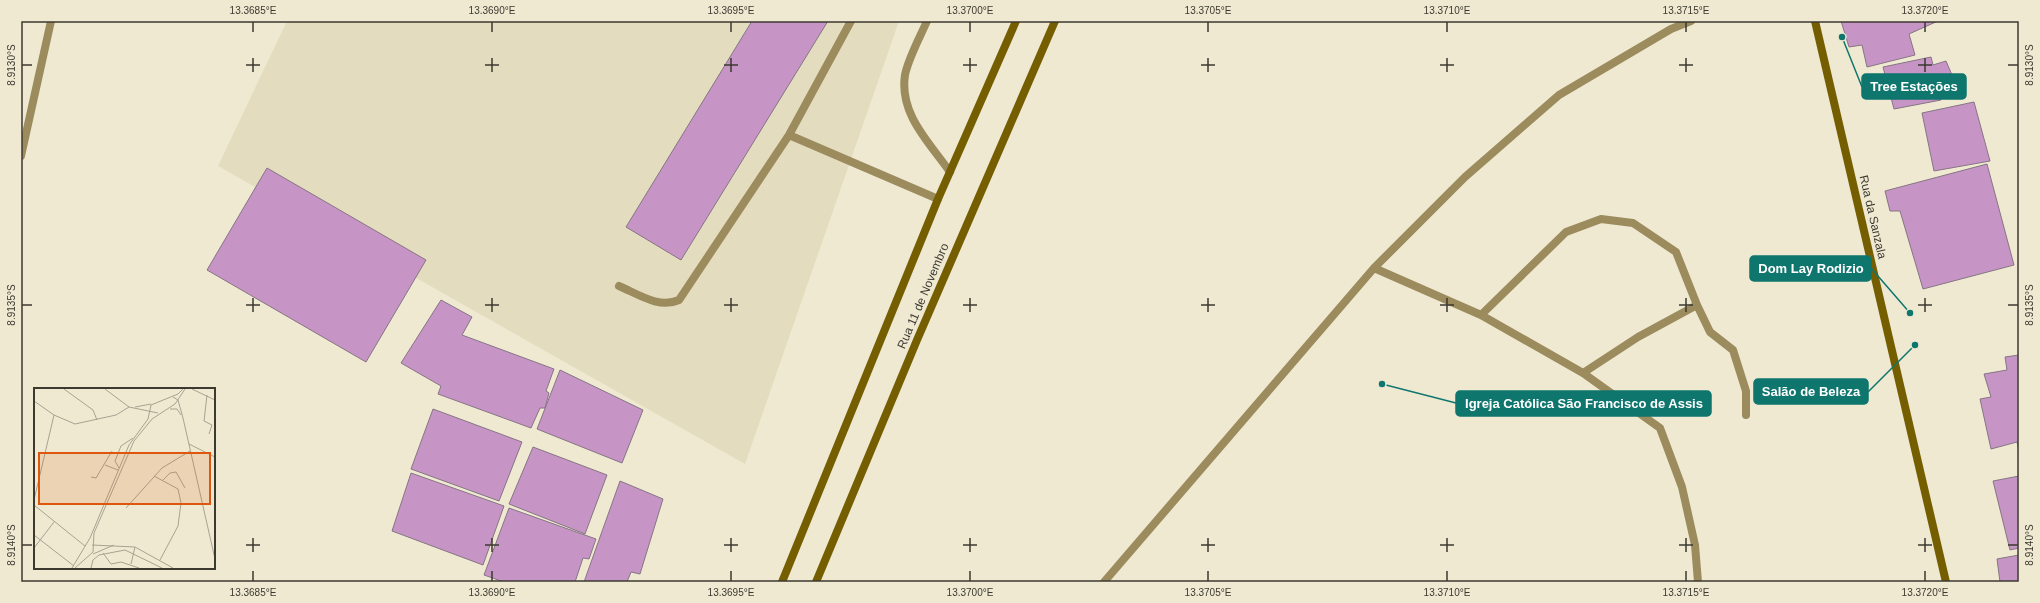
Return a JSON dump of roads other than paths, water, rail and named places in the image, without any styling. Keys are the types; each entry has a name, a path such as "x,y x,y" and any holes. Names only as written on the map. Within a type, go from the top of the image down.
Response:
{"main road":[{"name":"Rua 11 de Novembro","path":"782,582 938,199 1016,21"},
{"name":"Rua 11 de Novembro","path":"816,582 917,340 1055,21"},
{"name":"Rua da Sanzala","path":"1815,21 1946,582"}],"street":[{"path":"21,156 50,21"},
{"path":"619,286 661,304 671,304 679,300 789,135 851,21"},
{"path":"927,21 906,74 904,95 909,114 950,172"},
{"path":"1104,582 1374,268 1465,177 1559,95 1671,29 1691,21"},
{"path":"789,135 938,199"},
{"path":"1481,315 1566,232 1601,219 1633,223 1676,252 1697,305 1710,332 1733,350 1746,390 1746,414"},
{"path":"1374,268 1481,315 1583,373 1660,428 1682,487 1695,545 1698,582"},
{"path":"1583,373 1638,337 1697,305"}],"place":[{"name":"Tree Estações","path":"1842,37"},
{"name":"Dom Lay Rodizio","path":"1910,313"},
{"name":"Salão de Beleza","path":"1915,345"},
{"name":"Igreja Católica São Francisco de Assis","path":"1382,384"}]}
